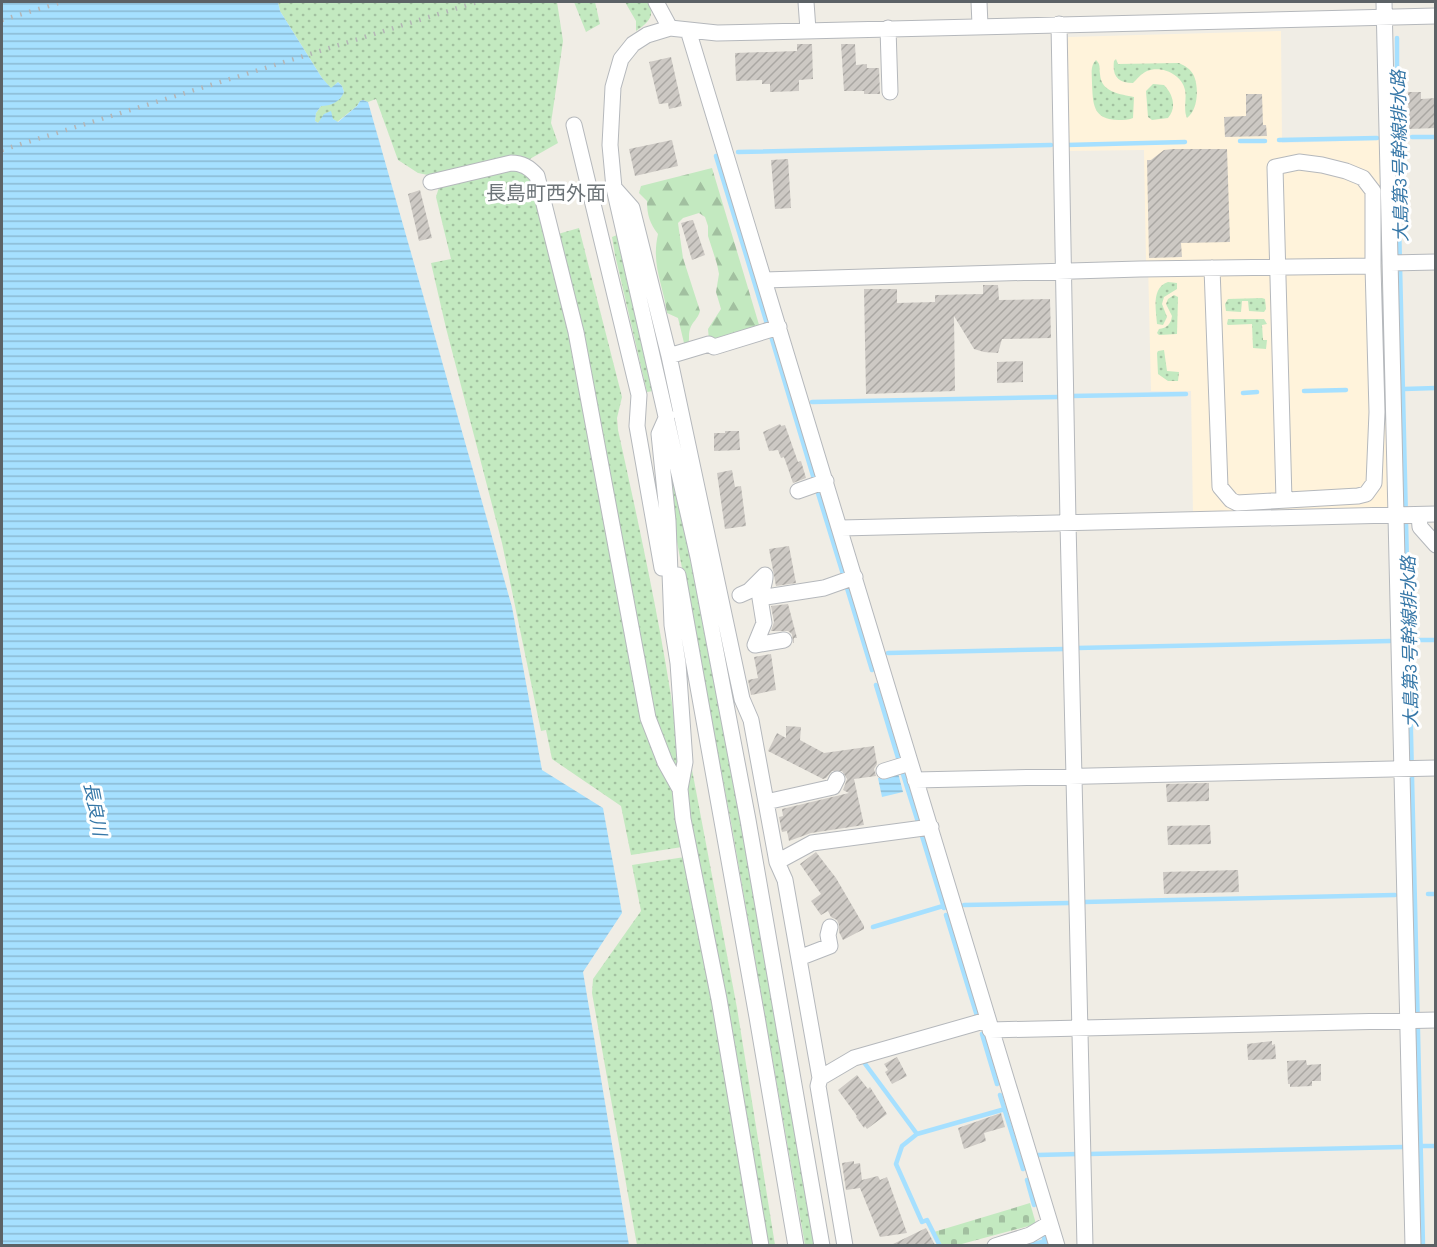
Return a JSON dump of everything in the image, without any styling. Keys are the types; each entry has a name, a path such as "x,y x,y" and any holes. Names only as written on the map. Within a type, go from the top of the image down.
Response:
{"street":[{"path":"656,2 670,28"},
{"path":"806,2 808,30"},
{"path":"979,2 981,25"},
{"path":"1384,9 1398,263 1408,515 1410,769 1420,1020 1413,1245"},
{"path":"822,1245 746,808 698,557 614,188 610,145 613,87 621,59 633,44 647,35 670,28 717,33 1059,24 1384,9 1436,16"},
{"path":"1059,24 1085,1245"},
{"path":"888,28 890,92"},
{"path":"688,30 1057,1245"},
{"path":"574,125 639,394 637,426 678,663 685,762 680,789 683,819 719,999 761,1245"},
{"path":"1212,268 1220,487 1231,500 1238,503 1358,496 1366,494 1374,483 1377,412 1373,191 1363,178 1346,171 1299,162 1275,167 1284,500"},
{"path":"431,182 511,163 519,163 530,168 537,176 576,332 648,718 664,762 680,789"},
{"path":"614,188 632,208 669,356 742,699 751,720 777,862 784,880 799,958 820,1078 818,1086 844,1245"},
{"path":"1398,263 1436,262"},
{"path":"764,280 1277,266 1373,266"},
{"path":"669,356 709,344 714,346 778,327"},
{"path":"667,416 659,434 668,521 672,625"},
{"path":"798,491 826,481"},
{"path":"841,528 1436,514"},
{"path":"1408,515 1436,545"},
{"path":"668,521 796,1245"},
{"path":"740,595 749,591 765,575 766,579 760,598 764,623 755,645 784,640"},
{"path":"760,598 824,588 855,577"},
{"path":"884,771 910,763"},
{"path":"915,780 1436,768"},
{"path":"766,802 833,787 837,778"},
{"path":"777,862 812,843 931,827"},
{"path":"799,958 830,946 828,935 830,927"},
{"path":"820,1078 854,1058 989,1025 1080,1028 1420,1020"},
{"path":"995,1245 1030,1235 1050,1223"}],"shaded area":[{"path":"1281,31 1282,143 1381,140 1391,507 1193,515 1191,391 1151,391 1144,150 1066,151 1069,138 1068,37"}],"green space":[{"path":"278,2 557,2 563,41 551,123 558,143 528,160 438,177 418,173 398,160 376,99 368,102 360,101 337,122 333,119 318,123 315,121 316,113 321,106 334,102 344,92 338,82 331,89 322,78 280,11"},
{"path":"574,2 595,2 600,24 586,32"},
{"path":"625,2 648,2 650,7 650,19 636,31 636,21"},
{"path":"1116,59 1118,64 1179,63 1188,68 1197,86 1195,104 1191,114 1187,118 1185,90 1180,79 1175,75 1164,70 1153,69 1143,73 1133,83 1123,82 1115,75 1114,61"},
{"path":"1096,60 1101,80 1108,89 1134,97 1133,118 1110,119 1099,114 1093,97 1092,73"},
{"path":"1153,84 1164,85 1172,97 1173,106 1168,118 1152,120 1148,117 1146,91"},
{"path":"514,166 532,179 573,332 644,718 674,792 682,847 631,855 621,806 552,759 546,730 541,731 502,543 431,263 451,259 436,197 439,187"},
{"path":"712,168 760,328 715,341 714,338 709,340 708,329 721,309 716,292 719,274 708,236 708,226 705,217 699,213 683,218 678,223 683,258 700,311 690,329 688,345 684,343 678,318 667,313 657,265 658,234 650,219 647,201 639,193 641,186"},
{"path":"579,228 622,397 617,418 618,430 668,676 680,759 677,764 673,765 651,717 558,234"},
{"path":"617,235 653,391 647,392 615,255 612,237"},
{"path":"1168,282 1177,283 1177,289 1164,297 1162,304 1167,317 1163,325 1157,324 1157,294 1159,289"},
{"path":"1174,295 1178,297 1177,334 1159,335 1157,333 1159,329 1166,327 1171,321 1172,316 1166,304 1168,299"},
{"path":"1228,299 1265,299 1264,312 1249,311 1248,301 1242,301 1241,312 1226,311 1225,304"},
{"path":"1228,319 1264,319 1267,324 1262,325 1263,340 1267,340 1266,349 1253,348 1252,324 1228,325"},
{"path":"1164,350 1167,371 1179,372 1178,381 1168,381 1158,374 1157,353"},
{"path":"667,448 741,821 815,1245 805,1245 731,822 672,516"},
{"path":"690,759 737,1008 775,1245 766,1245 688,822 687,791"},
{"path":"685,857 715,996 756,1245 637,1245 592,993 593,979 641,911 632,865"},
{"path":"1030,1203 1036,1224 958,1245 942,1245 934,1232"}],"water":[{"name":"長良川","path":"2,2 278,2 280,11 322,78 331,88 338,82 344,92 335,103 321,106 316,113 315,121 318,123 324,114 331,111 333,119 338,122 360,101 368,102 512,607 542,770 603,808 622,913 583,972 629,1245 2,1245"},
{"path":"898,773 903,792 882,797 878,778"}],"building":[{"path":"797,44 812,44 813,79 799,80 799,91 770,92 770,84 762,84 762,80 736,81 735,53 797,51"},
{"path":"841,44 855,44 856,65 867,64 867,68 879,68 880,94 844,91"},
{"path":"671,57 682,106 669,109 668,103 659,104 649,62"},
{"path":"1408,92 1421,92 1421,99 1436,98 1436,128 1409,129"},
{"path":"1246,94 1262,94 1263,125 1266,125 1267,136 1225,137 1224,117 1246,116"},
{"path":"672,140 678,166 635,176 629,149"},
{"path":"1227,149 1230,242 1181,243 1182,257 1149,258 1147,160 1151,160 1164,150"},
{"path":"788,159 791,208 775,209 771,160"},
{"path":"420,190 432,238 419,241 408,194"},
{"path":"693,220 705,255 692,260 681,223"},
{"path":"983,285 998,285 999,300 1050,299 1051,338 1002,339 998,353 984,352 974,349 954,316 955,391 866,394 864,289 897,289 897,303 935,302 935,295 983,294"},
{"path":"1023,361 1023,382 997,383 997,362"},
{"path":"780,424 785,425 806,478 793,483 784,457 781,458 778,450 769,451 763,432"},
{"path":"725,431 739,431 740,450 714,451 714,433 725,433"},
{"path":"732,470 735,487 741,486 746,526 725,529 717,473"},
{"path":"789,546 796,583 776,586 769,549"},
{"path":"788,604 797,638 794,638 794,643 792,634 788,631 771,631 774,622 771,606"},
{"path":"771,654 776,690 751,695 748,680 758,678 754,657"},
{"path":"786,726 801,727 800,740 824,753 874,746 876,776 854,779 864,825 811,833 789,841 787,831 782,832 779,817 783,816 782,809 849,793 843,790 847,779 842,771 832,771 823,779 768,751 777,733 786,738"},
{"path":"1209,783 1209,801 1167,802 1166,784"},
{"path":"1210,825 1211,844 1168,845 1167,826"},
{"path":"816,852 836,878 864,926 864,929 843,940 837,920 831,917 828,911 821,915 811,901 821,894 800,864"},
{"path":"1238,870 1239,892 1164,894 1163,872"},
{"path":"1272,1041 1272,1045 1275,1044 1276,1059 1248,1060 1247,1044"},
{"path":"897,1057 907,1076 892,1084 885,1072 888,1070 884,1064"},
{"path":"1306,1060 1307,1065 1321,1064 1321,1081 1312,1081 1312,1086 1290,1087 1287,1061"},
{"path":"857,1075 868,1089 870,1087 887,1114 867,1129 865,1126 864,1128 838,1090"},
{"path":"1001,1113 1005,1127 984,1133 986,1141 964,1149 958,1128"},
{"path":"854,1161 854,1164 860,1163 862,1180 878,1176 880,1180 887,1177 907,1233 880,1237 860,1188 846,1190 842,1163"},
{"path":"926,1228 935,1245 891,1245"}],"waterway":[{"name":"大島第3号幹線排水路","path":"1397,38 1397,138 1423,1246"},
{"path":"1412,137 1436,137"},
{"path":"1279,140 1377,138"},
{"path":"1240,141 1265,141"},
{"path":"1066,145 1185,142"},
{"path":"738,152 1051,145"},
{"path":"716,156 767,324"},
{"path":"771,336 814,479"},
{"path":"1404,389 1436,388"},
{"path":"1304,391 1346,390"},
{"path":"1243,393 1257,392"},
{"path":"1071,396 1186,394"},
{"path":"812,402 1058,397"},
{"path":"817,490 843,574"},
{"path":"847,588 872,670"},
{"path":"1420,640 1436,640"},
{"path":"1077,648 1390,641"},
{"path":"888,653 1064,649"},
{"path":"876,685 899,761"},
{"path":"902,771 918,822"},
{"path":"922,836 944,908"},
{"path":"1428,894 1436,894"},
{"path":"1084,902 1395,895"},
{"path":"964,905 1069,903"},
{"path":"873,927 943,906"},
{"path":"946,915 977,1016"},
{"path":"982,1034 997,1084"},
{"path":"863,1061 917,1134 1005,1109"},
{"path":"1000,1095 1023,1169"},
{"path":"917,1134 902,1146 896,1164 922,1222 927,1220 940,1246"},
{"path":"1421,1146 1436,1146"},
{"path":"1089,1154 1403,1147"},
{"path":"1038,1155 1077,1154"},
{"path":"1027,1180 1034,1205"},
{"path":"1043,1234 1046,1246"},
{"path":"1028,1246 1045,1241"}],"railway":[{"path":"2,20 62,2"},
{"path":"2,150 477,2"}],"district":[{"name":"長島町西外面","path":"546,193"}]}
